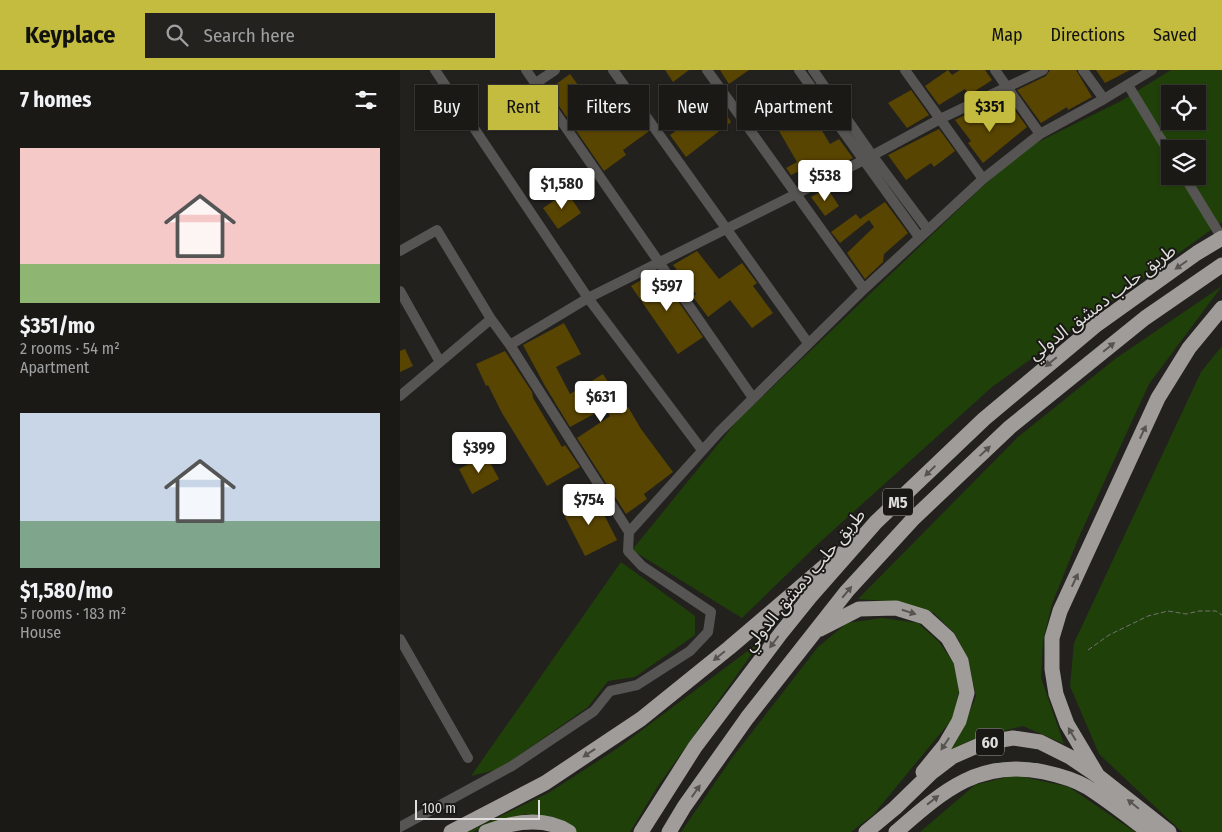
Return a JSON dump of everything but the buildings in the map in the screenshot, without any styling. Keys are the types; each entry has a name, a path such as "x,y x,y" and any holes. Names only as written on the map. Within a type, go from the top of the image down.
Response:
{"highway":[{"name":"طريق حلب دمشق الدولي","path":"641,832 695,747 781,633 876,522 984,419 1095,326 1197,253 1222,238"},
{"name":"M5","path":"669,832 684,807 746,718 847,591 914,518 1010,427 1145,318 1222,265"},
{"path":"1098,776 1067,724 1056,694 1052,669 1052,638 1060,611 1158,398 1189,348 1222,308"},
{"path":"452,832 545,783 641,719 730,648 794,590 876,522"},
{"path":"814,632 859,609 896,608 925,618 948,638 960,662 967,693 959,721 945,745 894,808 866,832"},
{"name":"60","path":"894,808 931,773 952,757 984,743 1013,738 1040,742 1070,757 1098,776 1169,832"},
{"name":"60","path":"896,832 936,797 967,779 997,770 1025,768 1052,774 1085,786 1149,832"},
{"path":"486,832 505,826 536,822 549,823 569,832"}],"street":[{"path":"435,70 588,298 702,450"},
{"path":"526,70 753,398"},
{"path":"536,83 555,70"},
{"path":"613,70 808,343"},
{"path":"707,70 864,289"},
{"path":"799,70 928,230"},
{"path":"813,70 919,237"},
{"path":"905,70 983,179"},
{"path":"995,70 1040,134"},
{"path":"510,345 588,298 796,194 940,119 1043,70"},
{"path":"1083,70 1104,99"},
{"path":"628,532 702,450 808,343 983,179 1040,134 1152,70"},
{"path":"1128,85 1161,140"},
{"path":"1190,185 1222,238"},
{"path":"400,251 437,230 491,319 510,345 628,532 628,551 642,566 711,612 708,632 690,651 637,685 610,692 594,711 512,766 400,827"},
{"path":"400,291 440,362"},
{"path":"400,396 491,319"},
{"path":"400,638 468,758"}],"path":[{"path":"1088,650 1109,635 1148,616 1168,611 1186,614 1199,611 1216,611 1222,615"}],"green space":[{"path":"1171,70 1222,70 1222,222 992,387 819,543 742,618 632,550 737,421 982,187 1028,147 1121,101"},
{"path":"1222,286 1149,384 1078,539 1052,604 1043,641 1041,678 1064,744 1023,726 978,737 950,750 966,721 976,696 968,659 955,634 934,613 899,602 858,599 1018,437 1115,359"},
{"path":"1222,346 1222,832 1182,832 1099,754 1070,686 1074,643 1201,372"},
{"path":"621,562 695,616 695,635 635,677 608,681 588,707 499,769 471,776"},
{"path":"882,618 918,623 939,642 955,665 959,691 953,718 873,815 851,832 681,832 732,758 818,647 847,623"},
{"path":"761,641 658,786 630,832 576,832 562,822 526,814 468,832 550,792 618,748"},
{"path":"1015,775 1069,787 1135,832 920,832 975,785"}]}
